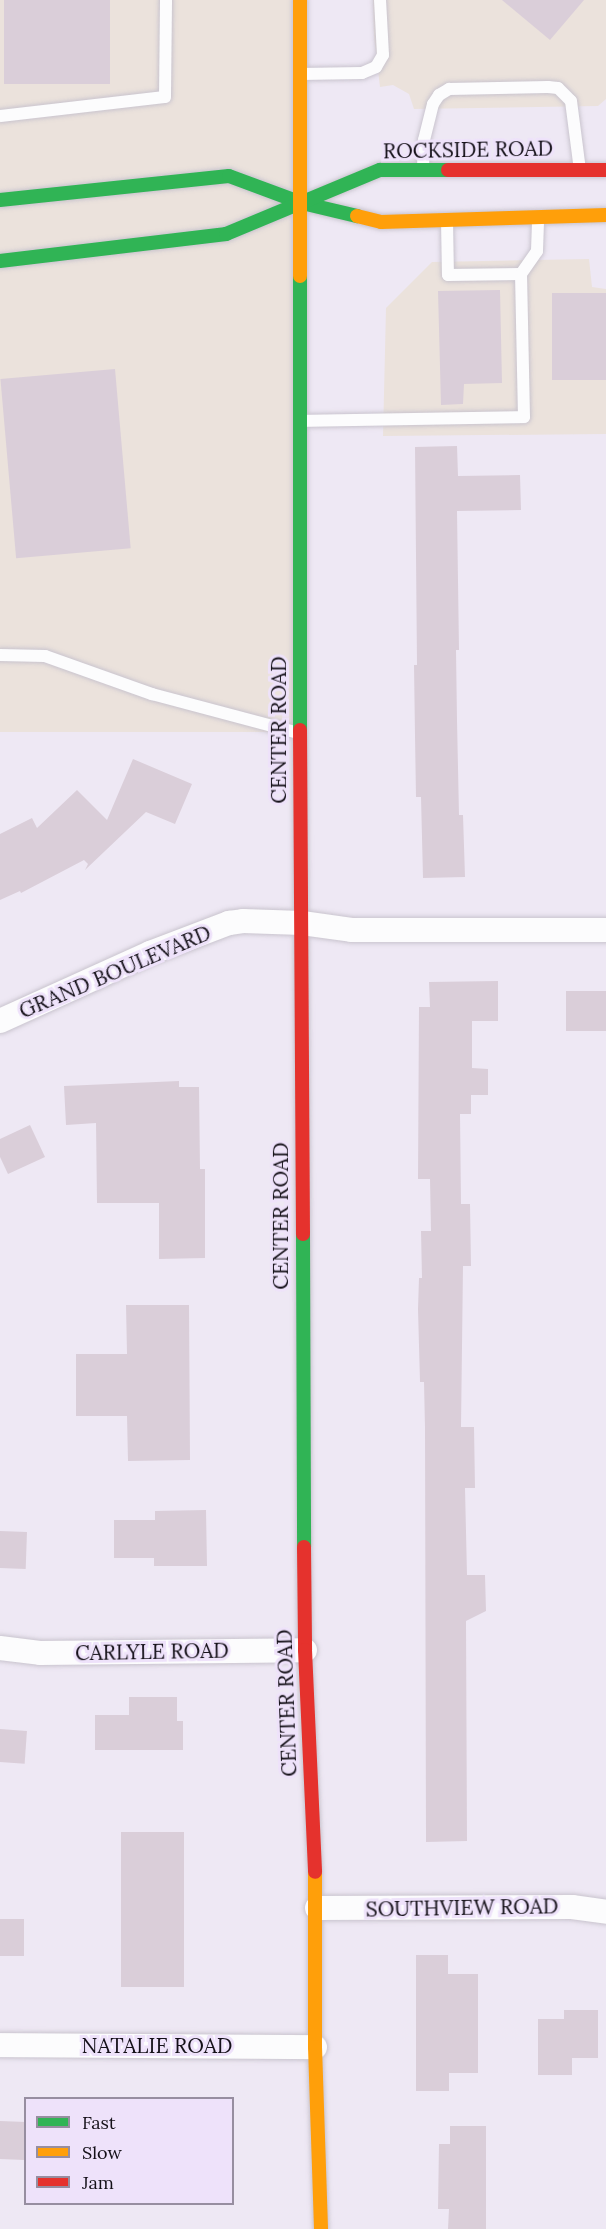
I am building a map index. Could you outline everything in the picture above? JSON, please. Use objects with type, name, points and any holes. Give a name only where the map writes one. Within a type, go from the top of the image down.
[{"type":"main road","name":"CENTER ROAD","points":[[300,0],[304,1650],[317,1908],[315,2047],[321,2229]]},
{"type":"main road","name":"ROCKSIDE ROAD","points":[[0,261],[226,234],[380,170],[606,170]]},
{"type":"main road","points":[[0,200],[46,193],[229,176],[302,202],[381,222],[606,215]]},
{"type":"street","name":"GRAND BOULEVARD","points":[[0,1021],[150,953],[229,923],[243,921],[302,923],[352,930],[606,930]]},
{"type":"street","name":"CARLYLE ROAD","points":[[0,1648],[40,1653],[304,1650]]},
{"type":"street","name":"SOUTHVIEW ROAD","points":[[317,1908],[572,1907],[606,1912]]},
{"type":"street","name":"NATALIE ROAD","points":[[0,2045],[315,2047]]},
{"type":"lane","points":[[0,116],[165,97],[166,0]]},
{"type":"lane","points":[[301,74],[368,73],[376,67],[383,55],[380,0]]},
{"type":"lane","points":[[423,170],[424,140],[433,104],[444,92],[463,87],[558,88],[571,101],[580,170]]},
{"type":"lane","points":[[301,421],[524,417],[521,274],[537,251],[538,216]]},
{"type":"lane","points":[[447,219],[448,275],[521,274]]},
{"type":"lane","points":[[0,656],[45,656],[152,694],[300,733]]},
{"type":"shaded area","points":[[0,0],[300,0],[300,732],[0,732]]},
{"type":"shaded area","points":[[373,0],[606,0],[606,99],[598,106],[414,109],[409,94],[393,85],[380,87],[374,37]]},
{"type":"shaded area","points":[[589,259],[592,287],[606,289],[606,434],[383,436],[386,308],[432,262]]},
{"type":"building","points":[[4,0],[110,0],[110,84],[4,84]]},
{"type":"building","points":[[502,0],[584,0],[550,40]]},
{"type":"building","points":[[500,290],[502,383],[464,384],[463,404],[441,405],[438,291]]},
{"type":"building","points":[[552,293],[606,293],[606,380],[552,380]]},
{"type":"building","points":[[115,369],[131,548],[16,558],[0,379]]},
{"type":"building","points":[[457,446],[458,476],[520,475],[521,510],[457,511],[459,650],[456,650],[459,815],[463,815],[465,877],[423,878],[421,797],[416,797],[415,447]]},
{"type":"building","points":[[133,759],[192,784],[175,824],[146,812],[85,870],[88,864],[84,860],[21,893],[20,891],[0,900],[0,834],[32,818],[37,828],[77,790],[107,820]]},
{"type":"building","points":[[498,981],[498,1021],[472,1021],[472,1068],[488,1069],[488,1095],[471,1095],[471,1114],[460,1114],[461,1204],[470,1204],[471,1266],[463,1266],[461,1427],[474,1427],[475,1488],[465,1488],[467,1575],[485,1575],[486,1611],[466,1621],[467,1841],[426,1842],[425,1428],[424,1382],[420,1382],[418,1309],[419,1278],[422,1278],[421,1231],[431,1231],[430,1179],[418,1179],[419,1007],[430,1007],[429,982]]},
{"type":"building","points":[[566,991],[606,991],[606,1031],[566,1031]]},
{"type":"building","points":[[179,1081],[179,1087],[199,1087],[200,1169],[205,1169],[205,1258],[159,1259],[159,1203],[97,1203],[96,1123],[66,1125],[64,1086]]},
{"type":"building","points":[[30,1125],[45,1157],[8,1174],[0,1157],[0,1139]]},
{"type":"building","points":[[126,1305],[189,1305],[190,1460],[128,1461],[127,1416],[76,1416],[76,1354],[127,1354]]},
{"type":"building","points":[[206,1510],[207,1566],[154,1566],[154,1558],[114,1558],[114,1520],[155,1520],[155,1511]]},
{"type":"building","points":[[0,1531],[27,1532],[26,1569],[0,1568]]},
{"type":"building","points":[[129,1697],[177,1697],[177,1721],[183,1721],[183,1750],[95,1750],[95,1715],[129,1715]]},
{"type":"building","points":[[0,1729],[27,1731],[25,1764],[0,1762]]},
{"type":"building","points":[[121,1832],[184,1832],[184,1987],[121,1987]]},
{"type":"building","points":[[0,1919],[24,1919],[24,1956],[0,1956]]},
{"type":"building","points":[[416,1955],[448,1955],[448,1974],[478,1974],[478,2073],[449,2073],[449,2091],[416,2091]]},
{"type":"building","points":[[564,2010],[598,2010],[598,2058],[572,2058],[572,2075],[538,2075],[538,2019],[564,2019]]},
{"type":"building","points":[[0,2121],[24,2122],[24,2160],[0,2159]]},
{"type":"building","points":[[450,2126],[486,2126],[486,2229],[448,2229],[449,2209],[438,2209],[439,2144],[450,2144]]},
{"type":"traffic: fast","points":[[0,261],[226,234],[380,170],[448,170]]},
{"type":"traffic: fast","points":[[0,200],[229,176],[302,203],[357,216]]},
{"type":"traffic: fast","points":[[300,276],[300,730]]},
{"type":"traffic: fast","points":[[303,1234],[304,1547]]},
{"type":"traffic: slow","points":[[300,0],[300,276]]},
{"type":"traffic: slow","points":[[357,216],[381,222],[606,215]]},
{"type":"traffic: slow","points":[[315,1872],[315,2047],[321,2229]]},
{"type":"traffic: jam","points":[[448,170],[606,170]]},
{"type":"traffic: jam","points":[[300,730],[303,1234]]},
{"type":"traffic: jam","points":[[304,1547],[305,1650],[315,1872]]}]
